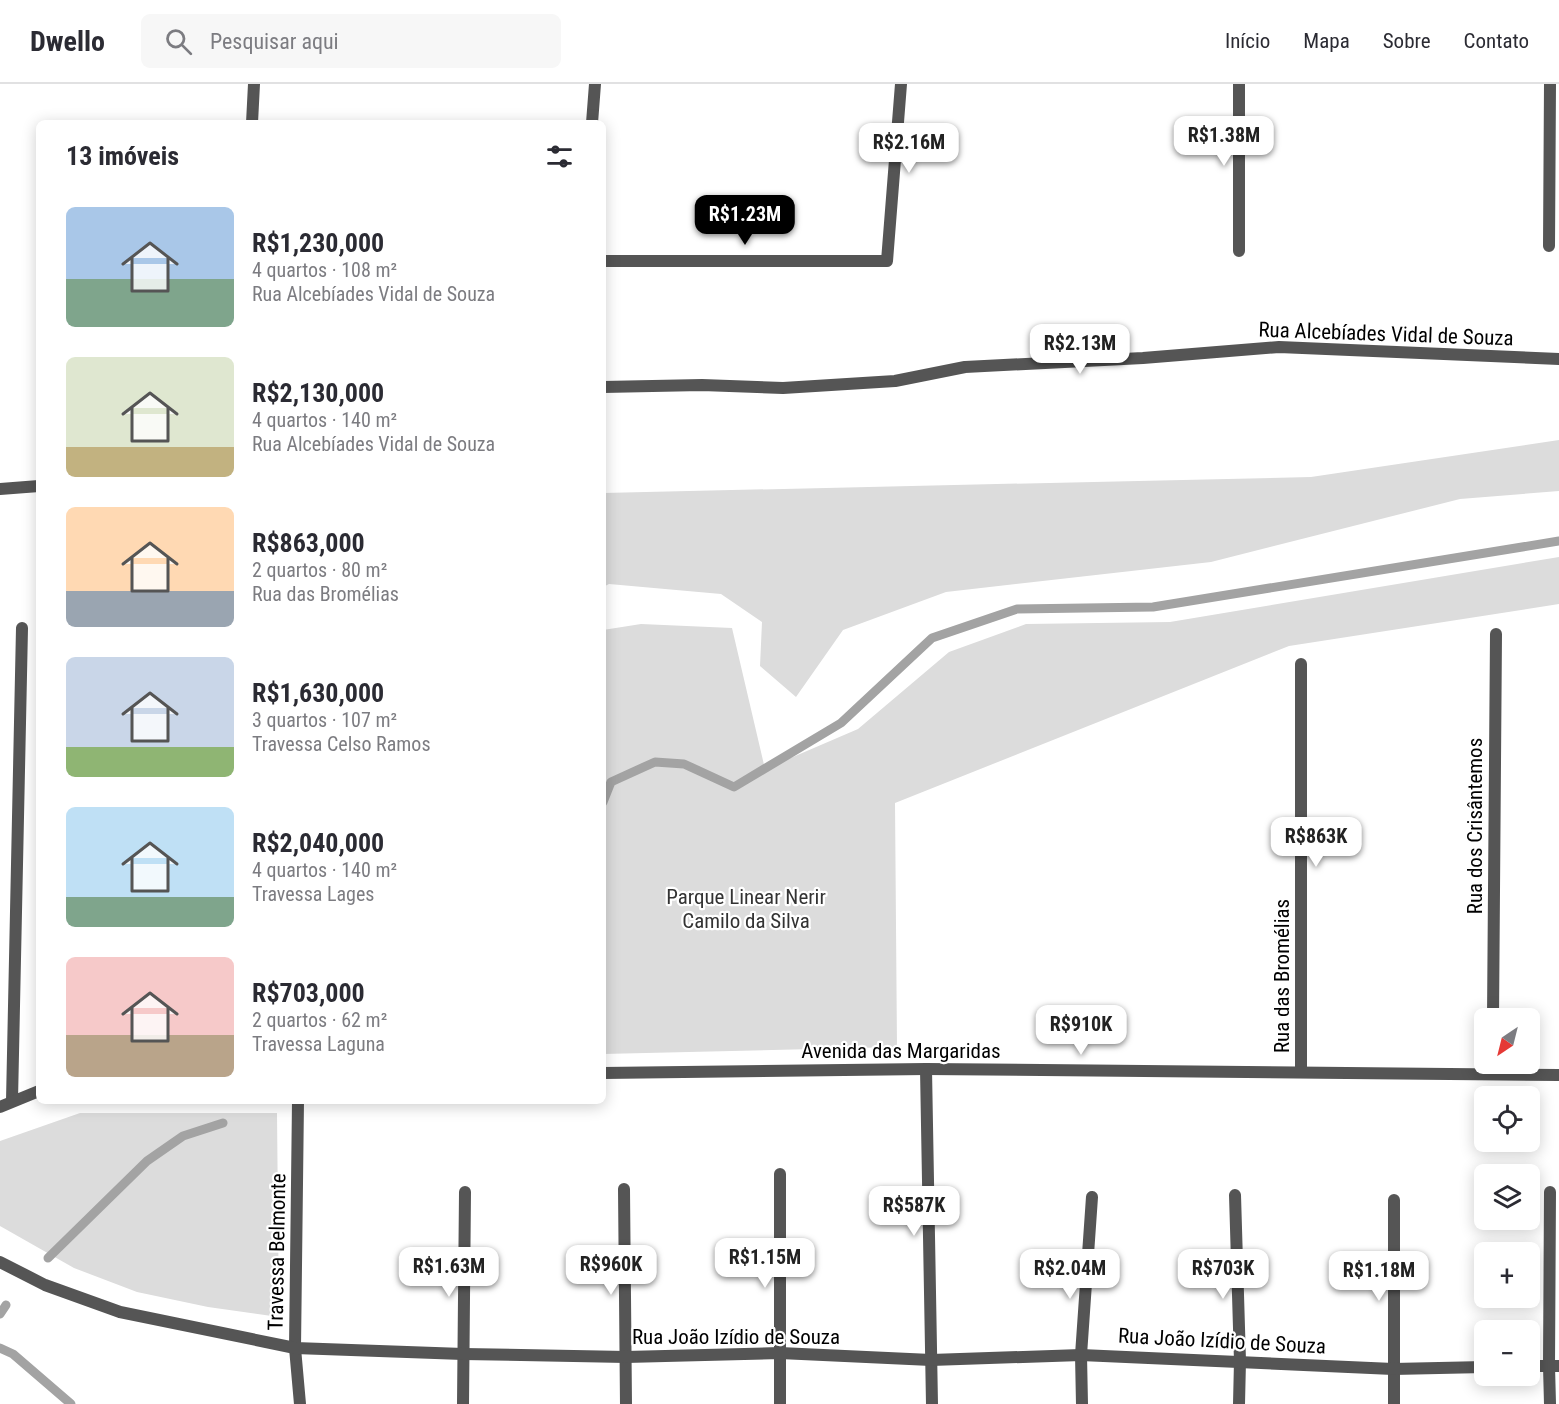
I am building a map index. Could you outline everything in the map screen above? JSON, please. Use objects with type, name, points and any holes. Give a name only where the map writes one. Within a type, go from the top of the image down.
[{"type":"street","points":[[252,120],[254,84]]},
{"type":"street","points":[[592,120],[595,84]]},
{"type":"street","points":[[606,261],[887,261],[901,84]]},
{"type":"street","points":[[1239,84],[1239,251]]},
{"type":"street","points":[[1549,246],[1550,84]]},
{"type":"street","name":"Rua Alcebíades Vidal de Souza","points":[[606,387],[702,385],[783,388],[895,381],[965,367],[1143,358],[1279,347],[1559,359]]},
{"type":"street","points":[[0,489],[36,486]]},
{"type":"street","points":[[12,1101],[22,628]]},
{"type":"street","name":"Rua dos Crisântemos","points":[[1493,1008],[1496,634]]},
{"type":"street","name":"Rua das Bromélias","points":[[1301,664],[1301,1072]]},
{"type":"street","points":[[927,1069],[932,1404]]},
{"type":"street","name":"Avenida das Margaridas","points":[[606,1073],[927,1069],[1301,1072],[1474,1069]]},
{"type":"street","name":"Avenida das Margaridas","points":[[1540,1073],[1559,1075]]},
{"type":"street","points":[[0,1107],[36,1092]]},
{"type":"street","name":"Travessa Belmonte","points":[[298,1104],[295,1348],[300,1404]]},
{"type":"street","points":[[780,1174],[780,1404]]},
{"type":"street","points":[[624,1188],[626,1404]]},
{"type":"street","points":[[463,1404],[465,1192]]},
{"type":"street","points":[[1550,1192],[1554,1366],[1550,1404]]},
{"type":"street","points":[[1235,1195],[1240,1361],[1239,1404]]},
{"type":"street","points":[[1082,1404],[1081,1355],[1092,1197]]},
{"type":"street","points":[[1394,1200],[1394,1404]]},
{"type":"street","name":"Rua João Izídio de Souza","points":[[0,1262],[45,1285],[120,1312],[295,1348],[626,1358],[780,1353],[931,1360],[1081,1355],[1394,1369],[1474,1367]]},
{"type":"green space","points":[[1559,440],[1559,491],[1460,499],[1211,562],[946,592],[843,630],[796,697],[760,666],[762,622],[721,594],[606,586],[606,493],[1311,477]]},
{"type":"green space","name":"Parque Linear Nerir Camilo da Silva","points":[[1559,557],[1559,604],[1289,646],[895,803],[897,1047],[606,1054],[606,630],[641,624],[732,628],[765,769],[858,729],[949,652],[1026,624],[1170,622]]},
{"type":"green space","points":[[80,1113],[277,1113],[279,1317],[208,1307],[137,1292],[74,1268],[0,1226],[0,1141]]},
{"type":"waterway","points":[[606,794],[611,782],[655,762],[684,764],[734,787],[841,723],[932,638],[1017,609],[1153,607],[1559,541]]},
{"type":"waterway","points":[[48,1258],[147,1161],[183,1136],[223,1123]]},
{"type":"waterway","points":[[0,1314],[6,1305]]},
{"type":"waterway","points":[[0,1348],[13,1354],[71,1404]]}]
